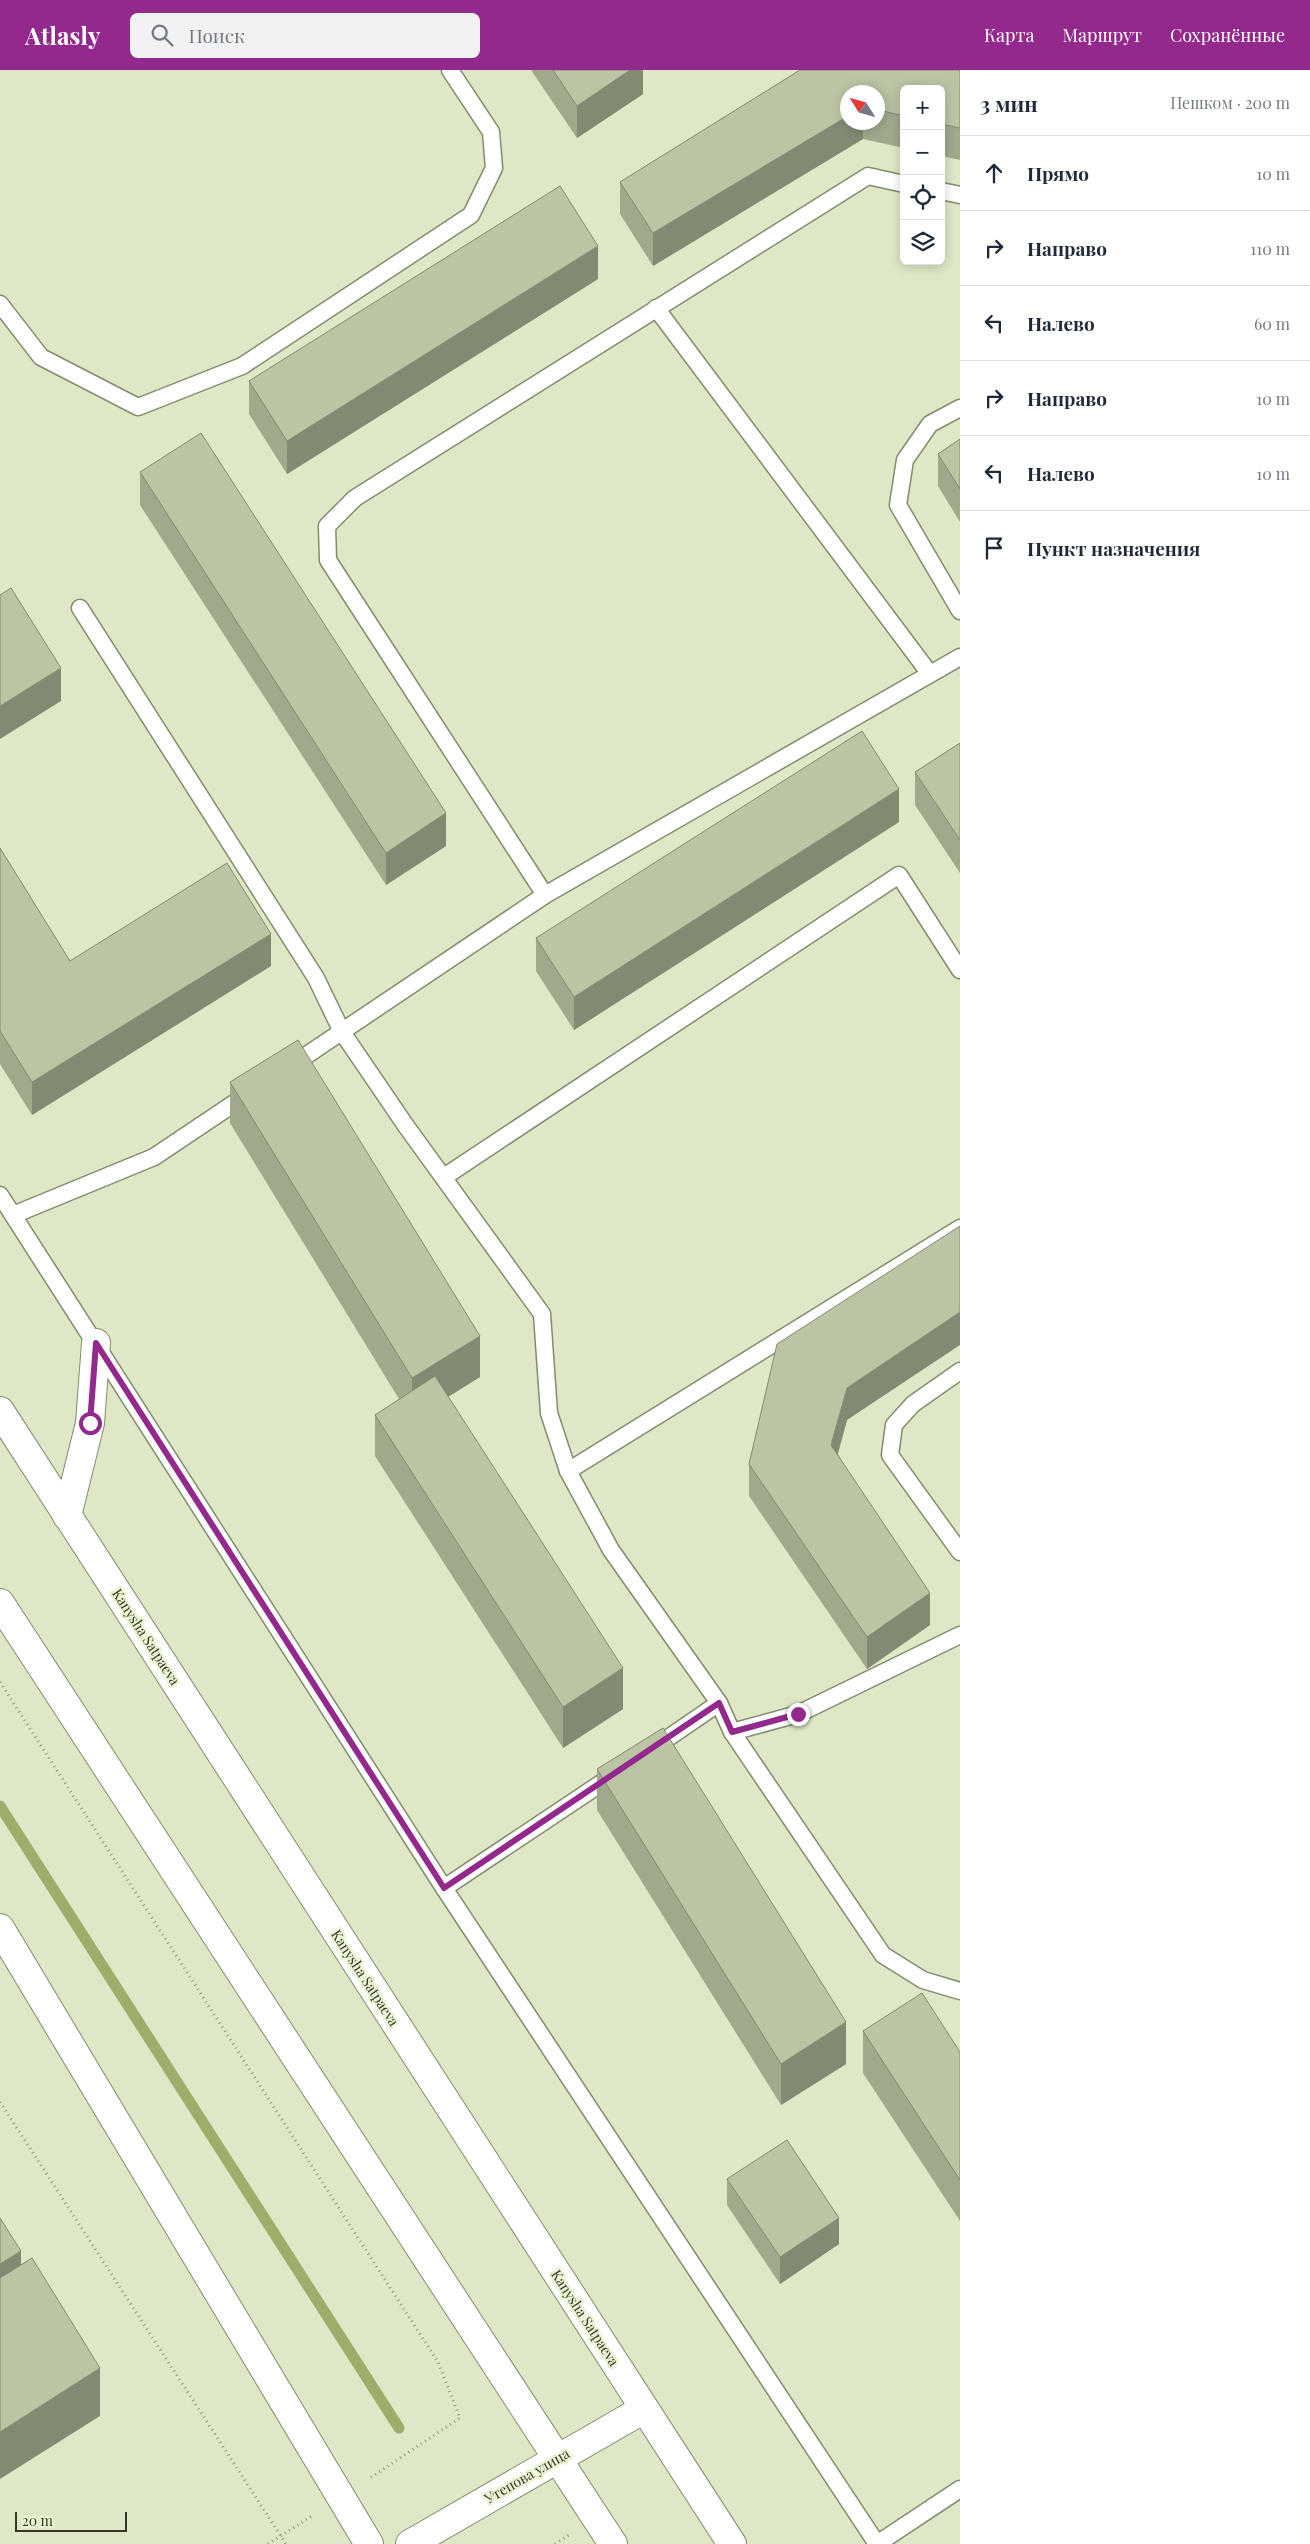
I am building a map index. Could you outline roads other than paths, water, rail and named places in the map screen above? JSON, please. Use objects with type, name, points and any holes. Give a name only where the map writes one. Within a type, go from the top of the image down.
[{"type":"main road","points":[[67,1516],[90,1423],[96,1343]]},
{"type":"main road","name":"Kanysha Satpaeva","points":[[0,1411],[732,2544]]},
{"type":"main road","points":[[0,1602],[612,2544]]},
{"type":"main road","points":[[0,1928],[369,2544]]},
{"type":"main road","name":"Утепова улица","points":[[410,2544],[555,2458],[644,2409]]},
{"type":"lane","points":[[0,304],[41,358],[138,407],[242,366],[471,215],[494,168],[491,132],[450,70]]},
{"type":"lane","points":[[545,895],[328,560],[327,526],[354,498],[868,176],[900,183]]},
{"type":"lane","points":[[945,192],[960,195]]},
{"type":"lane","points":[[656,308],[930,674]]},
{"type":"lane","points":[[960,408],[930,424],[905,460],[898,505],[960,611]]},
{"type":"lane","points":[[80,608],[316,978],[342,1032],[406,1126],[542,1314],[549,1413],[568,1470],[610,1550],[719,1703],[732,1732],[884,1955],[923,1980],[960,1991]]},
{"type":"lane","points":[[277,1075],[545,895],[960,657]]},
{"type":"lane","points":[[444,1177],[899,875],[960,970]]},
{"type":"lane","points":[[14,1215],[154,1157],[260,1086]]},
{"type":"lane","points":[[0,1195],[444,1888],[877,2544],[960,2489]]},
{"type":"lane","points":[[568,1470],[960,1228]]},
{"type":"lane","points":[[960,1371],[913,1404],[894,1424],[890,1455],[960,1552]]},
{"type":"lane","points":[[732,1732],[798,1714],[960,1635]]},
{"type":"lane","points":[[444,1888],[719,1703]]},
{"type":"waterway","points":[[0,1806],[399,2428]]}]
